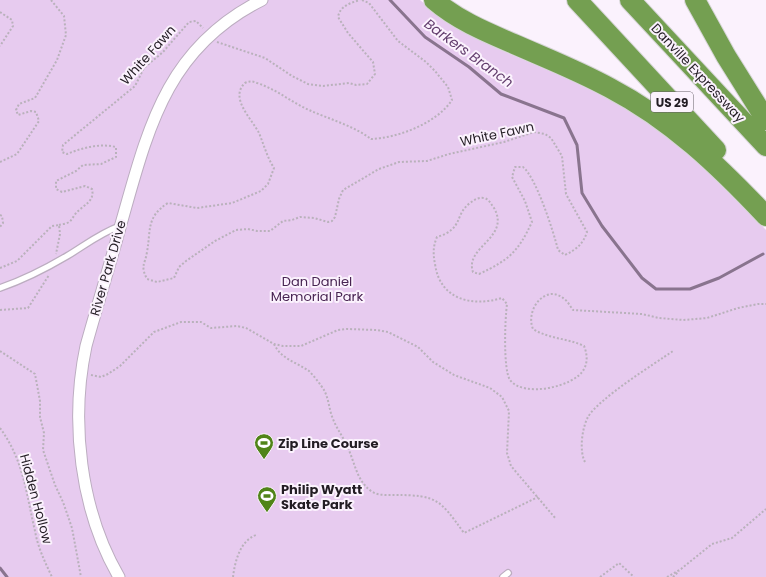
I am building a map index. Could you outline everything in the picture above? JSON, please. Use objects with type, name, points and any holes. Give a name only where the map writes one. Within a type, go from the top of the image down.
[{"type":"highway","points":[[434,0],[457,17],[478,28],[555,62],[638,103],[696,146],[723,170],[766,216]]},
{"type":"highway","name":"US 29","points":[[578,0],[766,204]]},
{"type":"highway","name":"Danville Expressway","points":[[630,0],[766,146]]},
{"type":"highway","points":[[695,0],[726,56],[766,120]]},
{"type":"street","name":"River Park Drive","points":[[119,577],[99,532],[85,479],[79,441],[78,411],[80,374],[87,340],[142,151],[164,97],[186,60],[210,35],[230,18],[262,0]]},
{"type":"lane","points":[[0,288],[22,281],[66,257],[106,231],[121,226]]},
{"type":"lane","points":[[503,577],[508,573]]},
{"type":"path","points":[[0,162],[17,154],[39,121],[36,112],[31,111],[24,115],[18,115],[16,110],[19,104],[35,98],[57,60],[66,35],[64,16],[51,0]]},
{"type":"path","name":"White Fawn","points":[[59,225],[69,222],[78,211],[85,207],[92,197],[93,192],[92,189],[85,186],[62,192],[56,189],[56,181],[76,171],[83,165],[101,164],[109,161],[116,157],[117,152],[116,147],[108,145],[82,148],[67,154],[62,152],[63,145],[135,86],[144,68],[163,52],[189,22],[196,21],[215,41],[222,45],[245,50],[265,58],[292,76],[308,84],[322,86],[349,83],[356,85],[367,84],[375,74],[373,62],[348,33],[338,17],[339,11],[343,8],[361,0],[369,3],[398,42],[426,62],[448,86],[452,100],[448,106],[441,114],[418,127],[384,138],[371,139],[361,132],[310,111],[294,103],[282,94],[261,84],[255,82],[245,83],[239,91],[241,102],[259,133],[263,147],[274,168],[271,177],[261,191],[232,203],[197,208],[168,203],[157,209],[149,227],[147,254],[143,262],[144,272],[147,279],[157,282],[174,278],[179,267],[186,261],[214,241],[236,230],[248,228],[265,232],[270,231],[283,221],[300,217],[314,218],[328,222],[332,221],[335,217],[339,198],[343,190],[379,168],[399,162],[427,161],[449,154],[504,142],[534,132],[545,134],[551,138],[562,156],[566,194],[587,232],[583,242],[574,250],[565,255],[558,250],[555,236],[541,198],[527,170],[523,167],[515,167],[512,177],[525,201],[532,222],[519,246],[504,262],[479,274],[473,272],[471,266],[472,259],[494,233],[499,223],[498,216],[489,200],[482,198],[477,198],[466,205],[452,231],[437,237],[434,244],[435,266],[439,279],[446,291],[463,299],[478,303],[502,298],[507,304],[506,367],[510,380],[518,386],[544,389],[559,386],[580,374],[587,363],[584,346],[573,341],[553,338],[533,329],[530,318],[533,307],[543,297],[551,294],[564,298],[573,310],[642,314],[659,318],[683,320],[707,318],[738,308],[766,304]]},
{"type":"path","points":[[0,12],[12,20],[13,26],[0,46]]},
{"type":"path","points":[[0,215],[2,216],[3,223],[0,227]]},
{"type":"path","points":[[80,374],[101,377],[108,374],[120,366],[154,332],[181,322],[201,322],[211,328],[237,326],[246,328],[274,344],[301,346],[338,330],[377,330],[399,337],[418,347],[433,362],[454,375],[490,388],[502,397],[509,411],[507,453],[511,466],[556,519]]},
{"type":"path","points":[[274,344],[276,349],[287,359],[309,372],[325,391],[333,420],[348,448],[355,470],[364,484],[372,492],[383,495],[429,498],[437,501],[445,507],[464,533],[538,497]]},
{"type":"path","name":"Hidden Hollow","points":[[0,351],[35,374],[40,401],[40,417],[44,433],[43,450],[72,528],[81,577]]},
{"type":"path","points":[[585,462],[583,452],[583,431],[588,417],[600,404],[673,351]]},
{"type":"path","name":"Hidden Hollow","points":[[0,428],[12,444],[20,465],[42,557],[52,577]]},
{"type":"path","points":[[674,577],[681,569],[712,544],[732,538],[766,509]]},
{"type":"path","points":[[233,577],[241,550],[251,537],[256,535]]},
{"type":"path","points":[[600,577],[619,563],[634,577]]},
{"type":"path","points":[[666,577],[681,569]]},
{"type":"green space","name":"Dan Daniel Memorial Park","points":[[0,0],[420,0],[446,22],[496,48],[588,87],[647,120],[714,174],[766,230],[766,577],[0,577]]},
{"type":"waterway","name":"Barkers Branch","points":[[390,0],[425,37],[469,67],[501,94],[564,118],[577,145],[582,193],[602,226],[642,278],[656,289],[690,289],[719,278],[763,254]]},
{"type":"waterway","points":[[0,568],[7,577]]},
{"type":"place","name":"Zip Line Course","points":[[264,460]]},
{"type":"place","name":"Philip Wyatt Skate Park","points":[[267,513]]}]
